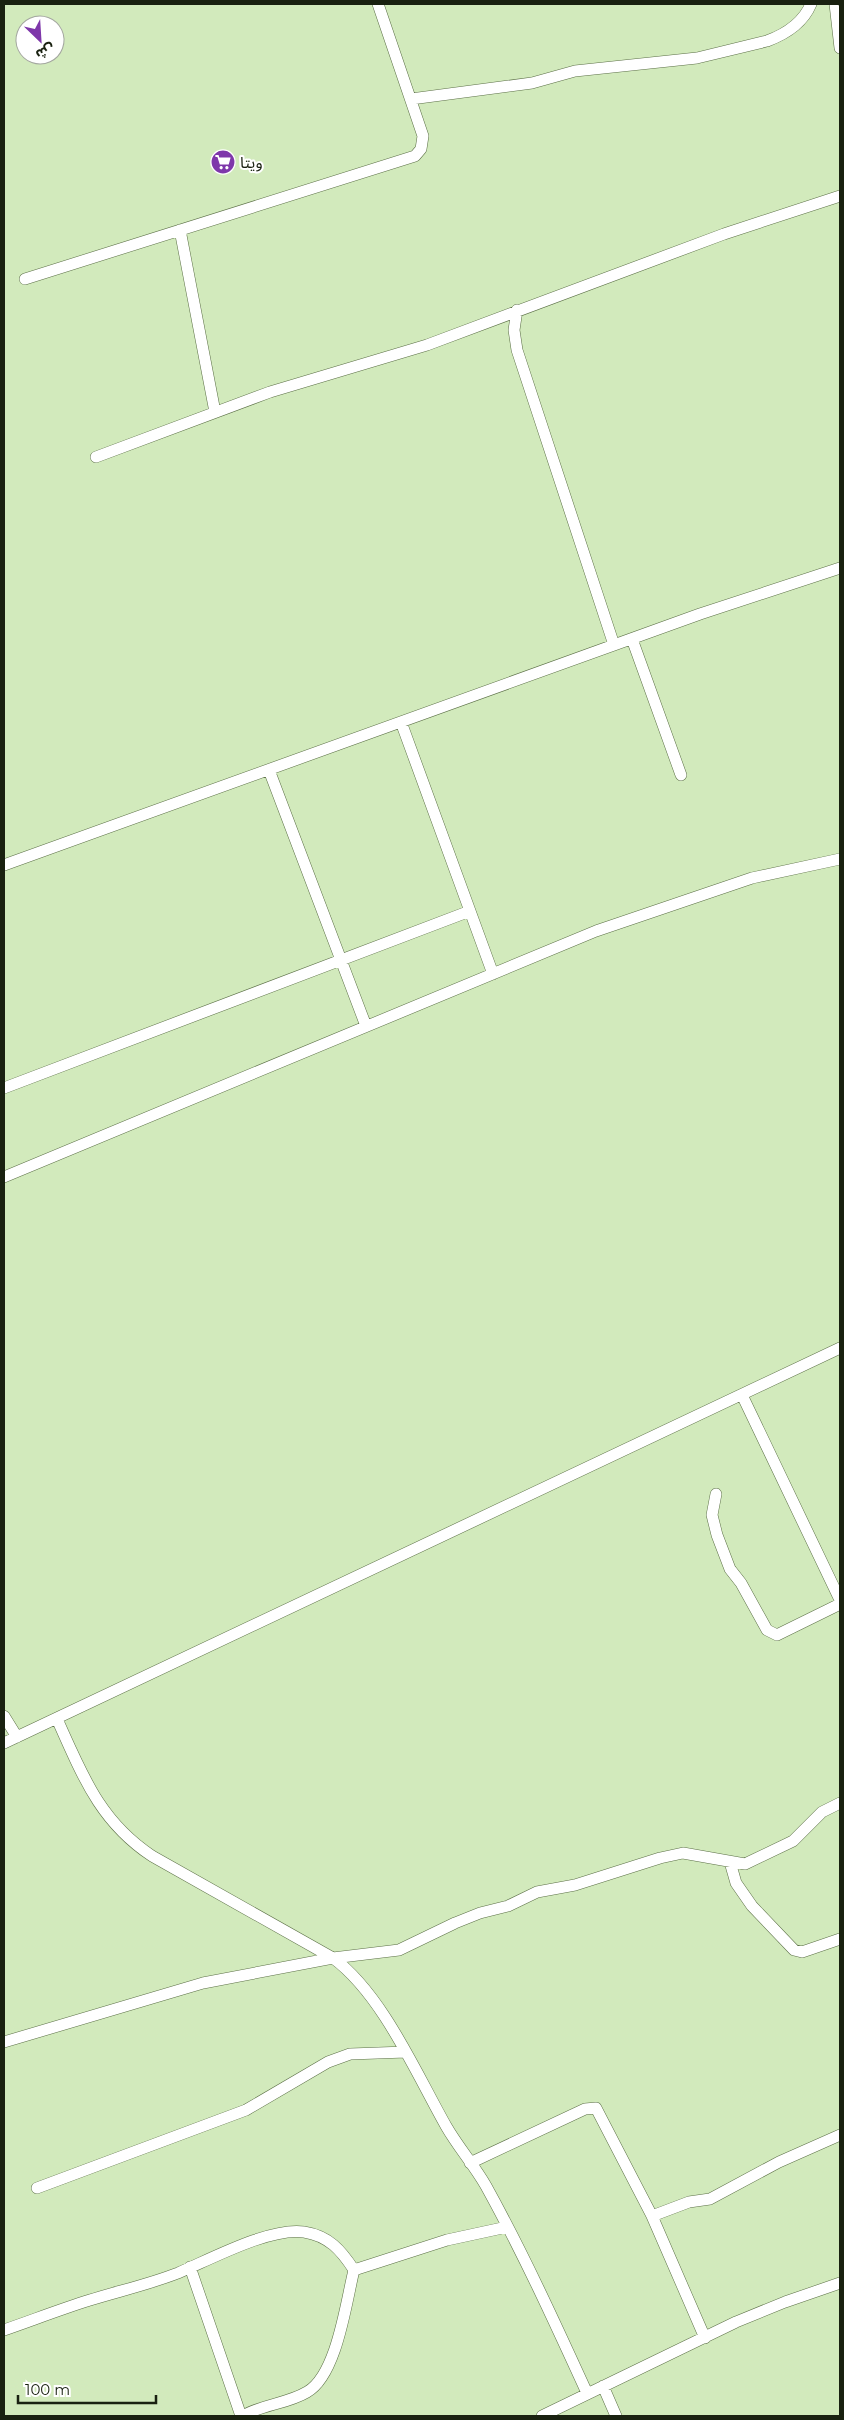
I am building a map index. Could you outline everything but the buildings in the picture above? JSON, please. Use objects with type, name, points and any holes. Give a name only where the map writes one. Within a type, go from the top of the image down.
[{"type":"street","points":[[26,279],[415,156],[421,149],[423,140],[378,4]]},
{"type":"street","points":[[411,99],[532,82],[564,73],[697,58],[767,42],[797,24],[811,4]]},
{"type":"street","points":[[835,4],[840,48]]},
{"type":"street","points":[[96,457],[270,392],[427,345],[724,234],[840,196]]},
{"type":"street","points":[[180,230],[215,412]]},
{"type":"street","points":[[517,310],[514,330],[517,350],[614,645]]},
{"type":"street","points":[[4,865],[614,645],[840,568]]},
{"type":"street","points":[[632,639],[681,775]]},
{"type":"street","points":[[401,722],[493,974]]},
{"type":"street","points":[[269,770],[366,1026]]},
{"type":"street","points":[[4,1177],[596,931],[752,878],[840,859]]},
{"type":"street","points":[[4,1088],[470,911]]},
{"type":"street","points":[[4,1744],[840,1348]]},
{"type":"street","points":[[742,1395],[840,1600]]},
{"type":"street","points":[[716,1494],[712,1515],[717,1535],[730,1569],[741,1583],[767,1630],[777,1635],[840,1604]]},
{"type":"street","points":[[4,1716],[17,1737]]},
{"type":"street","points":[[57,1719],[97,1803],[112,1823],[131,1841],[152,1856],[333,1958],[349,1969],[363,1986],[406,2052],[459,2150],[484,2183],[548,2306],[587,2393]]},
{"type":"street","points":[[4,2042],[203,1984],[333,1958],[399,1950],[455,1923],[480,1913],[508,1906],[537,1892],[575,1885],[660,1858],[683,1853],[745,1864],[793,1841],[822,1812],[840,1803]]},
{"type":"street","points":[[730,1862],[736,1883],[752,1906],[794,1950],[802,1952],[840,1938]]},
{"type":"street","points":[[37,2188],[246,2110],[328,2062],[350,2054],[406,2052]]},
{"type":"street","points":[[470,2163],[584,2109],[596,2108],[652,2216],[705,2338]]},
{"type":"street","points":[[652,2216],[689,2202],[710,2199],[779,2162],[840,2135]]},
{"type":"street","points":[[354,2270],[447,2240],[507,2227]]},
{"type":"street","points":[[4,2330],[68,2307],[167,2277],[190,2267],[264,2237],[304,2232],[321,2237],[339,2248],[354,2270],[333,2355],[322,2378],[306,2393],[254,2409],[242,2416],[190,2267]]},
{"type":"street","points":[[542,2416],[587,2393],[785,2302],[840,2283]]},
{"type":"street","points":[[603,2386],[616,2416]]},
{"type":"place","name":"ويتا","points":[[223,162]]}]
